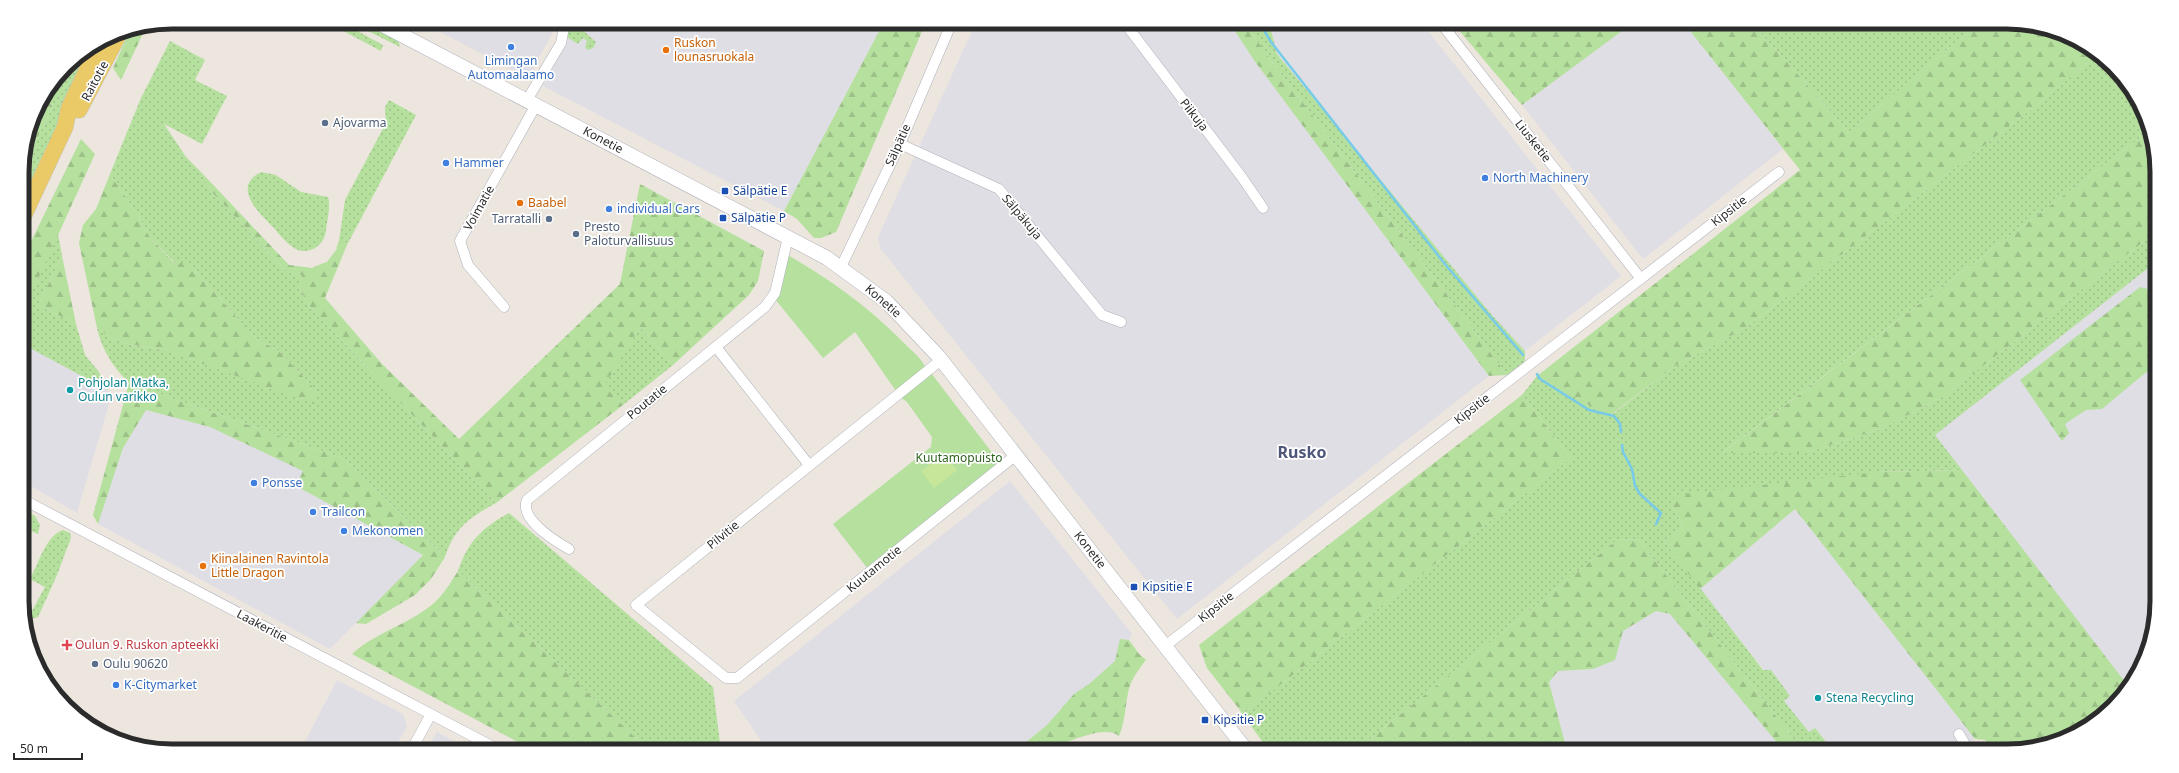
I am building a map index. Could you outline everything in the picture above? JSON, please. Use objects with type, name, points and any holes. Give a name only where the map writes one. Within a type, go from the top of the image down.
[{"type":"main road","name":"Raitotie","points":[[65,127],[77,114],[115,41]]},
{"type":"main road","name":"Raitotie","points":[[29,204],[65,127],[69,108],[96,51]]},
{"type":"street","name":"Konetie","points":[[390,29],[788,237],[841,267],[887,302],[922,337],[941,360],[1242,744]]},
{"type":"street","name":"Voimatie","points":[[504,307],[468,265],[460,241],[561,43],[564,29]]},
{"type":"street","name":"Sälpätie","points":[[841,267],[900,144],[949,29]]},
{"type":"street","name":"Piikuja","points":[[1129,29],[1241,176],[1263,208]]},
{"type":"street","name":"Liusketie","points":[[1445,29],[1641,279]]},
{"type":"street","name":"Sälpäkuja","points":[[900,144],[999,189],[1102,316],[1121,322]]},
{"type":"street","name":"Kipsitie","points":[[1165,646],[1779,172]]},
{"type":"street","name":"Poutatie","points":[[569,549],[530,520],[525,511],[527,500],[765,307],[773,297],[788,237]]},
{"type":"street","points":[[716,347],[809,465]]},
{"type":"street","name":"Pilvitie","points":[[636,605],[941,360]]},
{"type":"street","name":"Kuutamotie","points":[[636,605],[729,679],[742,676],[1016,455]]},
{"type":"street","name":"Laakeritie","points":[[29,503],[488,744]]},
{"type":"street","points":[[415,744],[431,714]]},
{"type":"street","points":[[1959,734],[1964,744]]},
{"type":"shaded area","points":[[434,29],[880,29],[784,211],[543,86],[568,38],[554,30],[528,78]]},
{"type":"shaded area","points":[[973,29],[1234,29],[1256,63],[1489,376],[1177,619],[880,248],[878,237]]},
{"type":"shaded area","points":[[1271,29],[1427,29],[1621,276],[1525,351],[1492,315],[1277,54]]},
{"type":"shaded area","points":[[1620,29],[1689,29],[1783,149],[1643,259],[1522,105],[1621,31]]},
{"type":"shaded area","points":[[2150,267],[2150,610],[2145,638],[2139,656],[2125,682],[1934,435]]},
{"type":"shaded area","points":[[29,348],[108,390],[111,397],[77,513],[29,485]]},
{"type":"shaded area","points":[[145,410],[210,427],[304,471],[296,486],[423,555],[330,649],[98,524],[123,448]]},
{"type":"shaded area","points":[[1010,481],[1132,634],[1129,640],[1120,639],[1116,661],[1089,684],[1074,694],[1047,725],[1024,744],[763,744],[734,701]]},
{"type":"shaded area","points":[[1795,509],[1975,739],[1967,744],[1828,744],[1815,728],[1809,733],[1784,701],[1790,696],[1771,670],[1764,670],[1700,589]]},
{"type":"shaded area","points":[[1656,611],[1670,614],[1778,744],[1565,744],[1549,682],[1558,671],[1593,669],[1623,631]]},
{"type":"shaded area","points":[[337,680],[403,714],[407,726],[397,744],[304,744]]},
{"type":"shaded area","points":[[437,732],[460,744],[430,744]]},
{"type":"green space","points":[[340,29],[354,29],[383,45],[381,51]]},
{"type":"green space","points":[[364,29],[380,29],[398,39],[400,47]]},
{"type":"green space","points":[[568,29],[581,29],[596,42],[594,47],[589,50],[585,48],[587,41],[583,38],[578,44],[565,36]]},
{"type":"green space","points":[[880,29],[923,29],[836,232],[821,238],[814,238],[797,219],[784,211]]},
{"type":"green space","points":[[1234,29],[1249,29],[1507,375],[1489,376],[1256,63]]},
{"type":"green space","points":[[1249,29],[1271,29],[1277,54],[1492,315],[1525,351],[1525,361],[1507,375]]},
{"type":"green space","points":[[1458,29],[1620,29],[1622,31],[1522,105]]},
{"type":"green space","points":[[1689,29],[1757,29],[1849,132],[1972,29],[2016,29],[2044,34],[2062,40],[2078,48],[2093,58],[2033,108],[1747,327],[1675,366],[1609,416],[1537,376],[1800,170]]},
{"type":"green space","points":[[1757,29],[1972,29],[1849,132]]},
{"type":"green space","points":[[144,32],[121,80],[113,68],[127,37]]},
{"type":"green space","points":[[170,41],[205,60],[195,80],[227,96],[202,144],[164,124],[186,157],[201,172],[210,190],[281,266],[290,273],[302,275],[299,286],[308,305],[496,503],[464,524],[453,538],[445,557],[345,459],[129,383],[118,371],[105,351],[97,328],[110,337],[127,344],[162,349],[316,404],[315,389],[279,351],[255,338],[188,263],[175,263],[149,236],[139,217],[110,174],[141,98]]},
{"type":"green space","points":[[89,56],[29,186],[30,154],[53,106],[48,101],[53,93],[64,78],[78,64]]},
{"type":"green space","points":[[2093,58],[2115,78],[2126,93],[2139,117],[2145,134],[1723,452],[1805,453],[1881,429],[1944,396],[2150,237],[2150,267],[1935,435],[1962,470],[1876,472],[1673,508],[1683,526],[1664,541],[1763,670],[1771,670],[1790,696],[1784,701],[1809,732],[1815,728],[1828,744],[1798,744],[1638,539],[1617,540],[1364,744],[1264,744],[1239,709],[1248,710],[1571,458],[1522,395],[1537,376],[1610,416],[1675,366],[1747,327],[2033,108]]},
{"type":"green space","points":[[389,100],[416,115],[347,245],[346,242],[336,249],[339,241],[345,200],[386,123],[385,107]]},
{"type":"green space","points":[[48,101],[53,106],[30,154],[40,117]]},
{"type":"green space","points":[[2145,134],[2150,163],[2150,237],[1944,396],[1881,429],[1805,453],[1722,453]]},
{"type":"green space","points":[[81,139],[95,154],[29,298],[29,246]]},
{"type":"green space","points":[[201,172],[289,265],[312,268],[327,262],[342,242],[346,242],[347,245],[325,298],[382,364],[459,439],[620,284],[640,184],[764,251],[758,281],[749,295],[673,365],[640,327],[604,386],[623,405],[496,503],[308,305],[299,286],[302,275],[290,273],[281,266],[210,190]]},
{"type":"green space","points":[[261,172],[276,175],[301,192],[328,197],[329,209],[325,235],[317,247],[308,251],[294,248],[284,240],[255,207],[250,200],[248,185],[252,178]]},
{"type":"green space","points":[[110,174],[139,217],[149,236],[174,263],[188,263],[255,338],[279,351],[315,389],[317,405],[162,349],[127,344],[110,337],[97,328],[79,243],[83,225],[96,209]]},
{"type":"green space","points":[[58,234],[62,256],[38,305],[76,324],[85,355],[99,372],[108,390],[29,348],[29,297]]},
{"type":"green space","points":[[786,254],[820,274],[880,320],[915,354],[925,367],[896,391],[855,332],[823,358],[775,299]]},
{"type":"green space","points":[[62,256],[76,324],[38,305]]},
{"type":"green space","points":[[2140,287],[2150,290],[2150,369],[2102,409],[2086,410],[2065,424],[2069,433],[2062,441],[2020,380]]},
{"type":"green space","points":[[640,327],[673,365],[623,405],[603,386]]},
{"type":"green space","name":"Kuutamopuisto","points":[[931,373],[1000,463],[868,569],[833,524],[931,447],[932,437],[907,402],[900,397]]},
{"type":"green space","points":[[129,383],[345,459],[445,557],[431,579],[415,595],[366,624],[356,623],[423,555],[296,486],[303,471],[210,427],[146,410],[123,448],[98,524],[93,515]]},
{"type":"green space","points":[[1522,395],[1571,458],[1248,710],[1239,709],[1207,668],[1199,645]]},
{"type":"green space","points":[[944,454],[957,470],[934,488],[921,471]]},
{"type":"green space","points":[[1962,470],[2125,682],[2115,695],[2101,709],[2086,720],[2062,733],[2026,743],[1989,744],[1985,740],[1975,739],[1795,509],[1700,589],[1664,541],[1683,526],[1673,508],[1674,495],[1876,472]]},
{"type":"green space","points":[[29,513],[35,516],[40,525],[38,534],[29,530]]},
{"type":"green space","points":[[509,513],[713,687],[720,744],[643,744],[458,571],[471,543],[491,524]]},
{"type":"green space","points":[[63,530],[70,533],[71,538],[57,575],[38,617],[30,619],[30,615],[45,587],[30,579],[47,544],[57,533]]},
{"type":"green space","points":[[1638,539],[1798,744],[1778,744],[1670,614],[1656,611],[1623,631],[1615,660],[1593,669],[1558,671],[1549,682],[1565,744],[1364,744],[1617,540]]},
{"type":"green space","points":[[458,571],[643,744],[522,744],[352,654],[373,639],[420,614],[440,597]]},
{"type":"green space","points":[[1120,639],[1129,640],[1139,654],[1146,660],[1132,680],[1128,693],[1124,720],[1119,736],[1104,732],[1083,736],[1061,744],[1024,744],[1047,725],[1074,694],[1089,684],[1115,661]]},
{"type":"waterway","points":[[1263,29],[1271,42],[1444,263],[1523,355]]},
{"type":"waterway","points":[[1537,374],[1540,379],[1589,410],[1614,416],[1620,424],[1621,432]]},
{"type":"waterway","points":[[1622,445],[1623,452],[1632,469],[1635,486],[1640,494],[1661,513],[1656,524]]},
{"type":"place","name":"Limingan Automaalaamo","points":[[511,47]]},
{"type":"place","name":"Ruskon lounasruokala","points":[[666,50]]},
{"type":"place","name":"Ajovarma","points":[[325,123]]},
{"type":"place","name":"Hammer","points":[[446,163]]},
{"type":"place","name":"North Machinery","points":[[1485,178]]},
{"type":"place","name":"Sälpätie E","points":[[725,191]]},
{"type":"place","name":"Baabel","points":[[520,203]]},
{"type":"place","name":"individual Cars","points":[[609,209]]},
{"type":"place","name":"Sälpätie P","points":[[723,218]]},
{"type":"place","name":"Tarratalli","points":[[549,219]]},
{"type":"place","name":"Presto Paloturvallisuus","points":[[576,234]]},
{"type":"place","name":"Pohjolan Matka, Oulun varikko","points":[[70,390]]},
{"type":"place","name":"Ponsse","points":[[254,483]]},
{"type":"place","name":"Trailcon","points":[[313,512]]},
{"type":"place","name":"Mekonomen","points":[[344,531]]},
{"type":"place","name":"Kiinalainen Ravintola Little Dragon","points":[[203,566]]},
{"type":"place","name":"Kipsitie E","points":[[1134,587]]},
{"type":"place","name":"Oulun 9. Ruskon apteekki","points":[[67,645]]},
{"type":"place","name":"Oulu 90620","points":[[95,664]]},
{"type":"place","name":"K-Citymarket","points":[[116,685]]},
{"type":"place","name":"Stena Recycling","points":[[1818,698]]},
{"type":"place","name":"Kipsitie P","points":[[1205,720]]},
{"type":"district","name":"Rusko","points":[[1302,452]]}]
